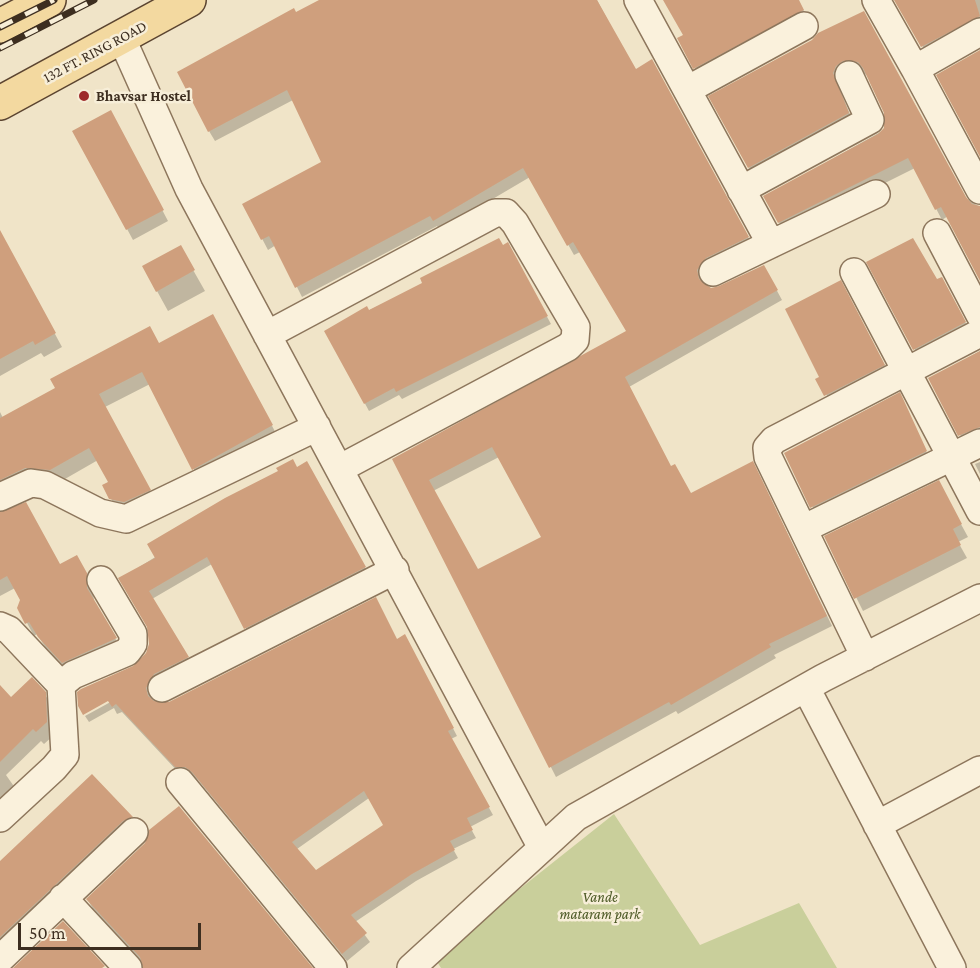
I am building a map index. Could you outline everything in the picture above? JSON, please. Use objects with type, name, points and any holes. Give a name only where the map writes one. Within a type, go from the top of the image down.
[{"type":"main road","name":"132 FT. RING ROAD","points":[[0,103],[122,39],[189,0]]},
{"type":"main road","points":[[0,26],[36,3]]},
{"type":"street","points":[[638,0],[771,244]]},
{"type":"street","points":[[876,0],[980,190]]},
{"type":"street","points":[[687,90],[804,26]]},
{"type":"street","points":[[915,69],[980,32]]},
{"type":"street","points":[[122,39],[189,189],[542,848]]},
{"type":"street","points":[[741,190],[870,120],[849,75]]},
{"type":"street","points":[[713,272],[876,194]]},
{"type":"street","points":[[267,335],[495,213],[506,213],[515,223],[576,327],[575,340],[568,347],[339,469]]},
{"type":"street","points":[[937,233],[980,315]]},
{"type":"street","points":[[854,272],[980,511]]},
{"type":"street","points":[[865,657],[768,457],[767,448],[774,440],[980,333]]},
{"type":"street","points":[[0,497],[31,483],[45,485],[100,513],[126,519],[316,427]]},
{"type":"street","points":[[803,529],[980,443]]},
{"type":"street","points":[[162,688],[395,570]]},
{"type":"street","points":[[61,685],[73,675],[127,652],[133,644],[133,634],[101,580]]},
{"type":"street","points":[[424,963],[576,817],[806,688],[980,598]]},
{"type":"street","points":[[0,626],[9,630],[61,685],[65,755],[0,818]]},
{"type":"street","points":[[806,688],[952,968]]},
{"type":"street","points":[[877,825],[980,770]]},
{"type":"street","points":[[180,782],[333,968]]},
{"type":"street","points":[[0,959],[134,832]]},
{"type":"street","points":[[63,898],[128,968]]},
{"type":"green space","name":"Vande mataram park","points":[[614,814],[700,945],[799,903],[837,968],[441,968],[434,957]]},
{"type":"building","points":[[319,0],[597,0],[636,69],[652,59],[749,237],[706,258],[697,270],[699,279],[711,288],[764,265],[778,290],[625,377],[671,466],[675,464],[691,493],[753,461],[827,616],[769,644],[771,647],[671,705],[669,702],[549,768],[392,459],[626,331],[573,242],[567,246],[523,168],[433,221],[430,216],[295,288],[269,236],[261,240],[242,204],[321,162],[287,90],[208,132],[177,72],[294,8],[296,12]],"holes":[[[492,447],[541,537],[478,569],[429,480]]]},
{"type":"building","points":[[663,0],[799,0],[804,10],[693,69],[677,38],[683,35]]},
{"type":"building","points":[[894,0],[975,0],[980,16],[921,47]]},
{"type":"building","points":[[864,11],[966,197],[972,204],[980,206],[980,281],[941,207],[935,210],[908,158],[778,223],[763,196],[878,134],[884,128],[884,113],[858,62],[843,61],[836,66],[833,73],[849,113],[748,168],[708,96],[812,40],[818,33]]},
{"type":"building","points":[[980,50],[980,157],[936,75]]},
{"type":"building","name":"Bhavsar Hostel","points":[[111,110],[164,210],[126,230],[72,131]]},
{"type":"building","points":[[0,230],[56,333],[35,345],[33,341],[0,359]]},
{"type":"building","points":[[499,238],[503,245],[508,242],[548,316],[396,392],[394,388],[364,404],[324,331],[367,306],[369,310],[422,283],[420,278]]},
{"type":"building","points":[[913,238],[937,279],[942,277],[966,322],[913,350],[866,262]]},
{"type":"building","points":[[181,245],[195,270],[156,292],[142,266]]},
{"type":"building","points":[[841,280],[885,365],[824,396],[815,379],[819,377],[785,309]]},
{"type":"building","points":[[213,314],[273,425],[192,470],[142,372],[99,394],[151,490],[124,502],[109,499],[102,485],[108,482],[89,448],[50,470],[25,468],[0,480],[0,418],[55,388],[50,379],[150,326],[159,343]]},
{"type":"building","points":[[980,351],[980,427],[958,436],[928,378]]},
{"type":"building","points":[[900,392],[927,451],[810,508],[784,453]]},
{"type":"building","points":[[293,459],[297,467],[307,461],[366,567],[244,629],[207,557],[149,591],[189,657],[154,674],[146,688],[148,696],[154,701],[169,702],[376,597],[397,639],[405,634],[454,728],[448,731],[490,807],[467,818],[473,830],[450,841],[455,850],[412,874],[351,915],[367,933],[342,954],[192,772],[185,767],[175,767],[116,704],[112,707],[108,701],[83,715],[78,706],[77,692],[133,666],[146,653],[149,644],[147,627],[118,578],[155,558],[147,544],[225,498],[278,471],[276,468]],"holes":[[[364,791],[383,825],[316,870],[292,842]]]},
{"type":"building","points":[[939,480],[962,524],[953,529],[961,545],[854,599],[824,536]]},
{"type":"building","points":[[26,502],[60,564],[77,555],[87,573],[87,588],[117,638],[62,663],[38,637],[29,622],[25,624],[17,608],[20,600],[7,576],[0,580],[0,512]]},
{"type":"building","points":[[32,677],[46,692],[47,722],[36,732],[33,729],[0,762],[0,685],[11,697]]},
{"type":"building","points":[[92,774],[133,817],[123,821],[0,937],[0,861]]},
{"type":"building","points":[[179,806],[313,968],[143,968],[140,957],[86,899],[145,843],[149,830]]},
{"type":"building","points":[[63,921],[105,966],[102,968],[13,968]]},
{"type":"railway","points":[[0,27],[54,0]]},
{"type":"railway","points":[[0,48],[94,0]]},
{"type":"place","name":"Bhavsar Hostel","points":[[84,96]]}]
